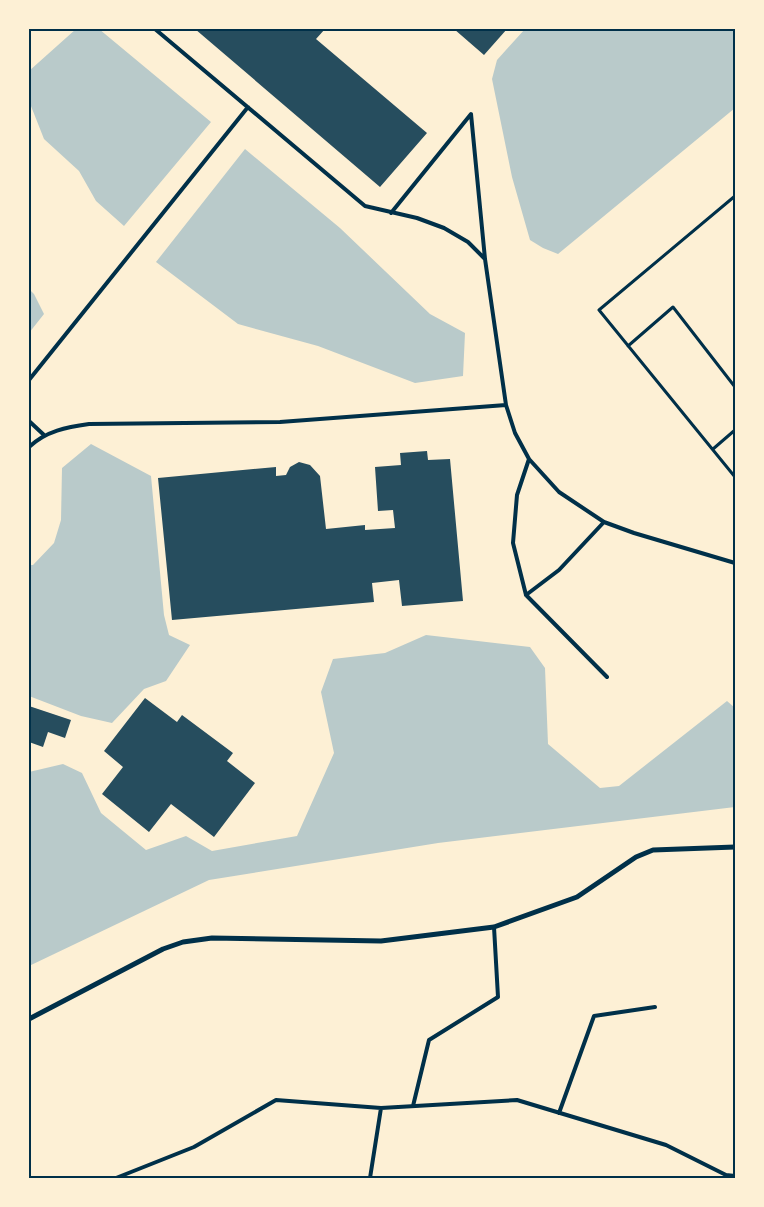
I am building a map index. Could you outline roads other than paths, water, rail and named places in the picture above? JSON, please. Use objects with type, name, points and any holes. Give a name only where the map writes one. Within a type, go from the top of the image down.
[{"type":"street","points":[[29,1019],[163,949],[183,942],[212,938],[381,941],[494,928],[577,897],[636,857],[653,850],[735,848]]},
{"type":"lane","points":[[155,29],[365,206],[417,218],[444,228],[468,242],[485,259]]},
{"type":"lane","points":[[29,380],[248,107]]},
{"type":"lane","points":[[391,213],[471,114],[485,259],[506,405],[515,433],[529,459],[559,492],[604,522],[634,533],[735,563]]},
{"type":"lane","points":[[29,447],[44,435],[64,427],[89,424],[280,422],[506,405]]},
{"type":"lane","points":[[29,422],[44,435]]},
{"type":"lane","points":[[529,459],[518,495],[513,543],[526,595],[607,677]]},
{"type":"lane","points":[[526,595],[560,570],[604,522]]},
{"type":"lane","points":[[413,1106],[429,1040],[498,997],[494,928]]},
{"type":"lane","points":[[559,1113],[594,1016],[655,1008]]},
{"type":"lane","points":[[116,1178],[194,1146],[276,1100],[380,1108],[517,1100],[666,1145],[726,1175],[735,1176]]},
{"type":"lane","points":[[370,1178],[380,1108]]}]
